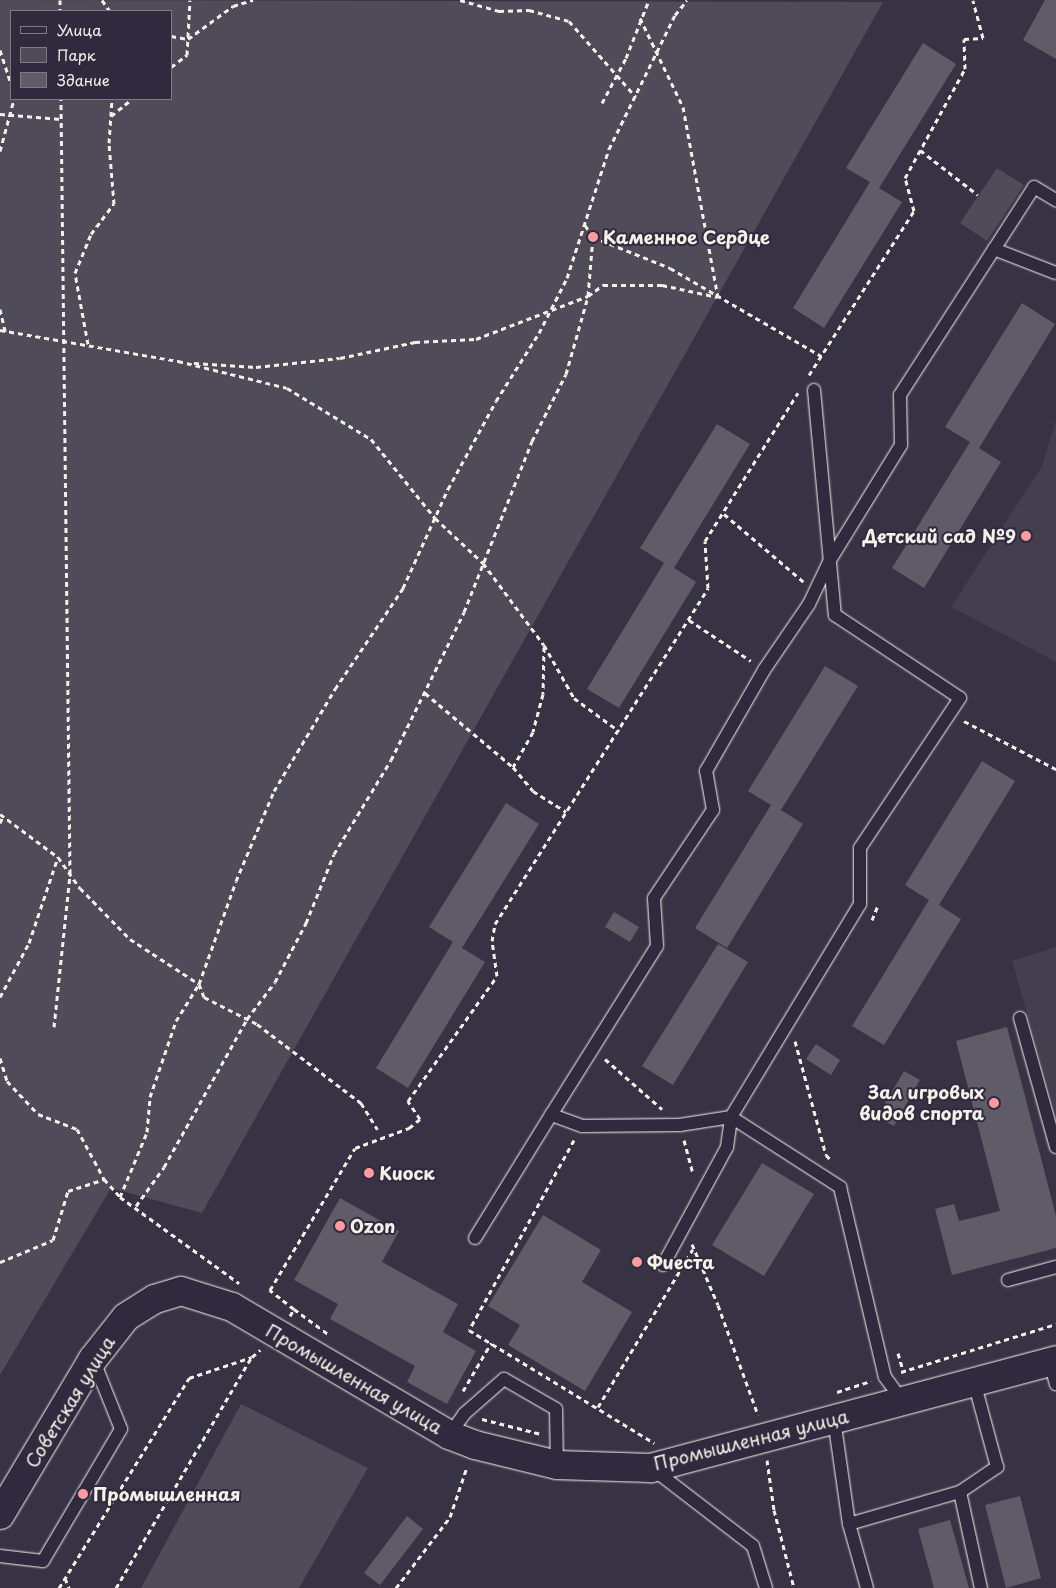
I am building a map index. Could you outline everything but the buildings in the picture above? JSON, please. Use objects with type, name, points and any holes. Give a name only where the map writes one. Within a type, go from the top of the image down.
[{"type":"street","name":"Промышленная улица","points":[[181,1291],[232,1307],[279,1335],[457,1425],[475,1445],[557,1465],[650,1451],[832,1406],[903,1402],[974,1382],[1054,1369]]},
{"type":"street","name":"Советская улица","points":[[0,1515],[93,1359],[126,1317],[155,1299],[181,1291]]},
{"type":"lane","points":[[475,1238],[657,946],[654,898],[713,810],[706,771],[764,670],[815,592],[830,560],[901,444],[900,395],[1034,187],[1056,200]]},
{"type":"lane","points":[[994,249],[1056,273]]},
{"type":"lane","points":[[664,1265],[699,1196],[727,1147],[731,1117],[860,904],[860,848],[960,698],[836,615],[814,390]]},
{"type":"lane","points":[[1020,1018],[1056,1147]]},
{"type":"lane","points":[[551,1115],[582,1126],[680,1125],[731,1117],[840,1187],[885,1377],[903,1402]]},
{"type":"lane","points":[[1008,1280],[1056,1267]]},
{"type":"lane","points":[[0,1556],[44,1561],[121,1429],[93,1359]]},
{"type":"lane","points":[[457,1425],[504,1379],[556,1409],[557,1465]]},
{"type":"lane","points":[[849,1524],[960,1492],[996,1467],[974,1382]]},
{"type":"lane","points":[[832,1406],[849,1524],[867,1588]]},
{"type":"lane","points":[[650,1451],[753,1546],[766,1588]]},
{"type":"lane","points":[[960,1492],[982,1588]]},
{"type":"path","points":[[172,67],[187,56],[190,0]]},
{"type":"path","points":[[172,36],[188,39],[233,6],[253,0]]},
{"type":"path","points":[[460,0],[499,11],[529,10],[569,22],[636,97]]},
{"type":"path","points":[[602,103],[616,73],[626,58],[640,18],[649,0]]},
{"type":"path","points":[[120,1197],[147,1132],[150,1097],[176,1021],[199,984],[236,881],[274,791],[335,689],[403,588],[435,518],[496,401],[549,313],[567,278],[610,149],[657,58],[675,15],[687,0]]},
{"type":"path","points":[[116,1588],[252,1357],[279,1335],[294,1310],[270,1290],[355,1148],[409,1128],[420,1119],[408,1101],[497,976],[492,941],[495,924],[708,588],[704,541],[724,514],[821,356],[914,211],[905,178],[965,69],[964,39],[983,38],[973,0]]},
{"type":"path","points":[[640,18],[657,58],[683,107],[718,298]]},
{"type":"path","points":[[0,50],[10,81]]},
{"type":"path","points":[[0,151],[12,113],[14,100]]},
{"type":"path","points":[[54,1027],[70,874],[61,100]]},
{"type":"path","points":[[88,344],[75,273],[92,234],[114,204],[109,143],[112,100]]},
{"type":"path","points":[[111,116],[131,100]]},
{"type":"path","points":[[0,114],[12,113],[61,119]]},
{"type":"path","points":[[920,150],[978,196]]},
{"type":"path","points":[[584,225],[592,237],[670,268],[718,298],[821,356]]},
{"type":"path","points":[[136,1206],[164,1168],[247,1019],[275,982],[306,924],[334,854],[391,760],[464,612],[532,441],[566,374],[588,296],[592,237]]},
{"type":"path","points":[[184,363],[256,368],[340,358],[415,342],[476,339],[549,313],[588,296],[603,285],[662,285],[718,298]]},
{"type":"path","points":[[0,309],[5,331]]},
{"type":"path","points":[[0,330],[64,339],[184,363],[287,388],[370,439],[435,518],[483,563],[544,645],[574,698],[619,731]]},
{"type":"path","points":[[724,514],[815,592]]},
{"type":"path","points":[[689,620],[764,670]]},
{"type":"path","points":[[513,767],[533,732],[544,694],[544,645]]},
{"type":"path","points":[[424,693],[513,767],[533,790],[566,812]]},
{"type":"path","points":[[950,713],[1056,769]]},
{"type":"path","points":[[1,815],[58,857],[70,874],[130,939],[199,984],[204,997],[247,1019],[361,1103],[376,1129]]},
{"type":"path","points":[[0,824],[1,815]]},
{"type":"path","points":[[0,997],[29,943],[58,857]]},
{"type":"path","points":[[868,926],[878,910],[877,901]]},
{"type":"path","points":[[800,1034],[795,1042],[826,1155],[839,1169]]},
{"type":"path","points":[[593,1048],[645,1095]]},
{"type":"path","points":[[0,1058],[7,1081],[38,1114],[77,1129],[104,1178],[120,1197],[136,1206],[242,1285]]},
{"type":"path","points":[[680,1125],[699,1196]]},
{"type":"path","points":[[582,1126],[469,1330],[598,1407],[650,1451],[664,1441]]},
{"type":"path","points":[[0,1262],[53,1240],[68,1191],[104,1178]]},
{"type":"path","points":[[684,1227],[718,1305]]},
{"type":"path","points":[[598,1407],[694,1249]]},
{"type":"path","points":[[832,1406],[885,1377],[1056,1324]]},
{"type":"path","points":[[895,1343],[903,1371]]},
{"type":"path","points":[[491,1344],[452,1411],[457,1425],[546,1435]]},
{"type":"path","points":[[59,1588],[189,1378],[252,1357]]},
{"type":"path","points":[[748,1419],[767,1413]]},
{"type":"path","points":[[396,1588],[450,1518],[475,1445]]},
{"type":"path","points":[[65,1578],[70,1588]]},
{"type":"shaded area","name":"Детский сад №9","points":[[1056,420],[1056,662],[951,607],[1042,466]]},
{"type":"shaded area","points":[[1056,947],[1056,1114],[1012,961]]},
{"type":"green space","points":[[0,0],[883,2],[202,1213],[111,1188],[0,1375]]},
{"type":"green space","points":[[997,168],[1024,185],[987,241],[960,223]]},
{"type":"green space","points":[[241,1404],[368,1468],[299,1588],[141,1588]]},
{"type":"place","name":"Каменное Сердце","points":[[593,237]]},
{"type":"place","name":"Детский сад №9","points":[[1026,536]]},
{"type":"place","name":"Зал игровых видов спорта","points":[[994,1103]]},
{"type":"place","name":"Киоск","points":[[369,1173]]},
{"type":"place","name":"Ozon","points":[[340,1226]]},
{"type":"place","name":"Фиеста","points":[[637,1262]]},
{"type":"place","name":"Промышленная","points":[[83,1494]]}]
